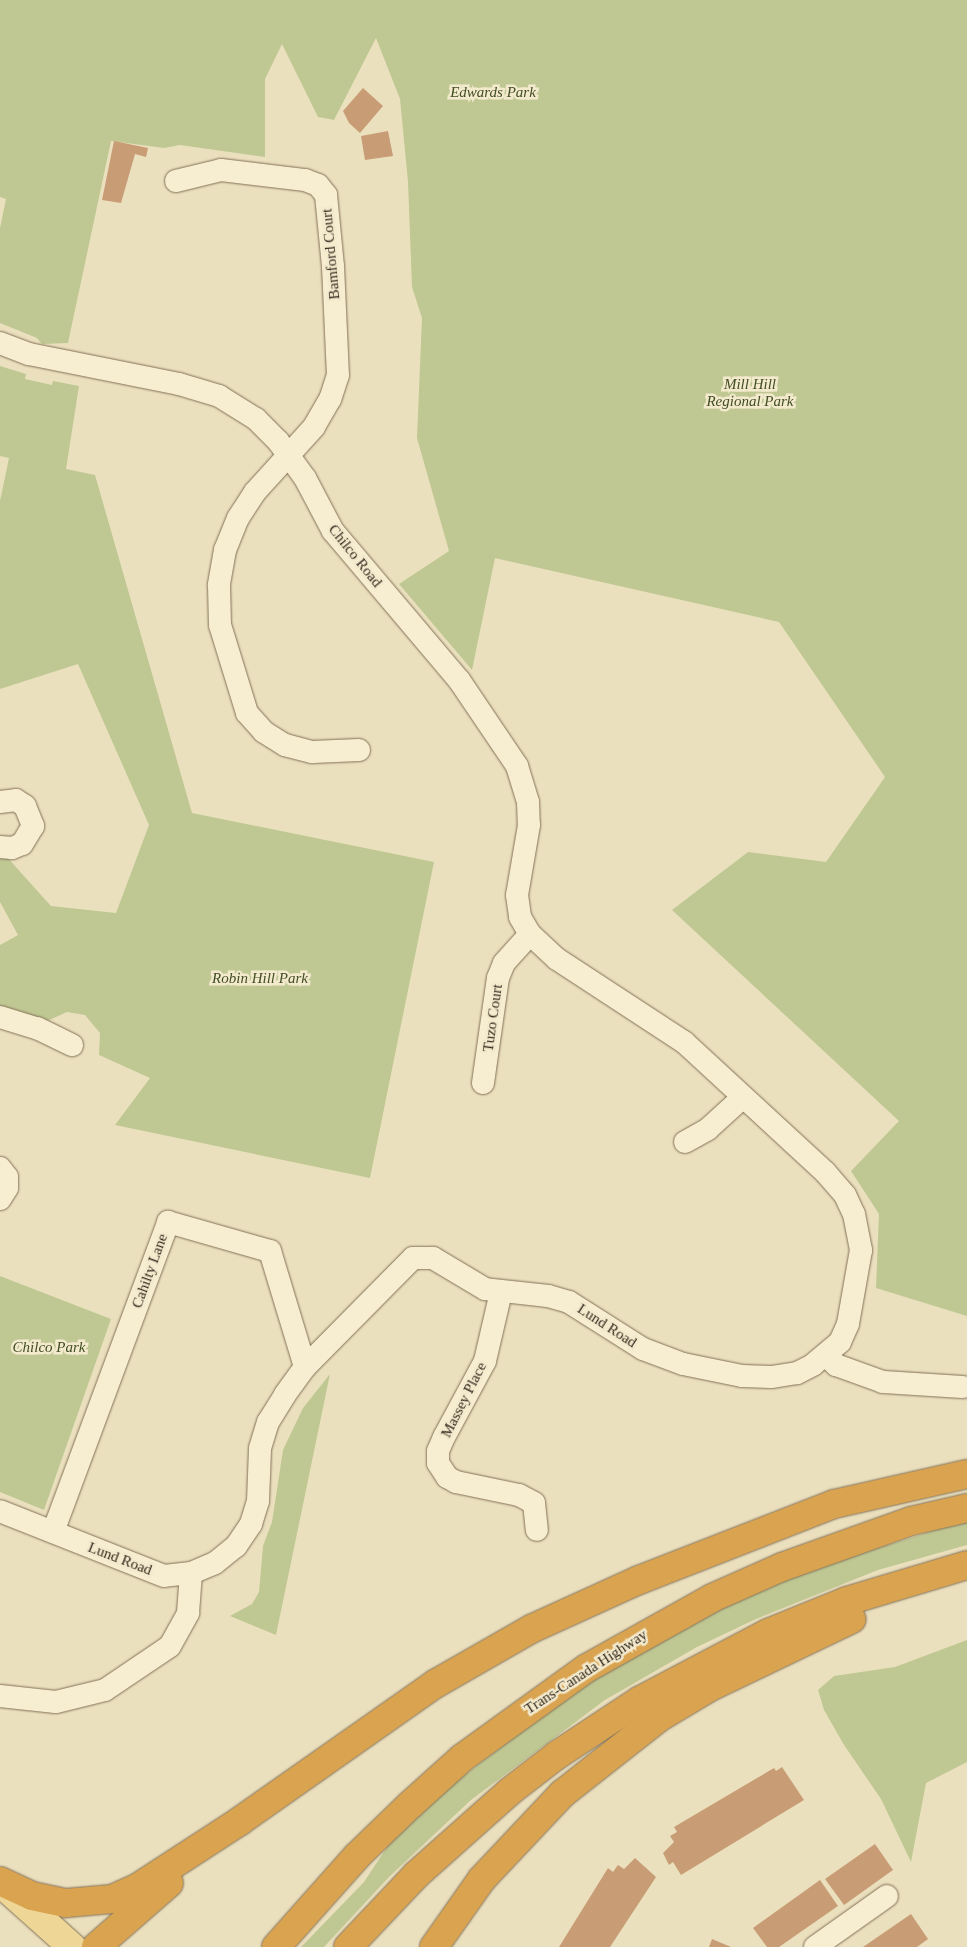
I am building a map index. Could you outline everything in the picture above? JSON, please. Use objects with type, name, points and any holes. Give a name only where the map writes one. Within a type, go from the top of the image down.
[{"type":"highway","points":[[0,1882],[32,1896],[66,1903],[112,1899],[137,1888],[240,1821],[435,1684],[531,1630],[639,1580],[834,1504],[967,1474]]},
{"type":"highway","name":"Trans-Canada Highway","points":[[276,1947],[357,1856],[410,1804],[484,1742],[587,1668],[704,1602],[782,1567],[911,1521],[967,1508]]},
{"type":"highway","points":[[348,1947],[416,1875],[509,1792],[557,1755],[639,1701],[768,1633],[847,1601],[967,1565]]},
{"type":"highway","points":[[434,1947],[482,1879],[518,1837],[562,1794],[660,1718],[718,1683],[842,1622],[967,1580]]},
{"type":"highway","points":[[96,1947],[240,1821]]},
{"type":"main road","points":[[0,1882],[72,1947]]},
{"type":"street","name":"Bamford Court","points":[[176,181],[221,170],[305,180],[318,185],[326,194],[334,275],[338,375],[330,400],[314,427],[289,454]]},
{"type":"street","name":"Chilco Road","points":[[0,343],[29,354],[179,384],[219,396],[256,419],[289,454],[333,531],[459,680],[518,766],[528,802],[529,825],[517,895],[520,917],[530,934]]},
{"type":"street","points":[[289,454],[254,492],[238,518],[226,550],[219,585],[224,643],[248,712],[264,732],[285,745],[312,752],[359,750]]},
{"type":"street","points":[[0,802],[16,800],[25,806],[33,826],[22,844],[12,848],[0,847]]},
{"type":"street","name":"Tuzo Court","points":[[482,1083],[498,978],[514,949],[530,934]]},
{"type":"street","name":"Lund Road","points":[[0,1511],[164,1576],[191,1573],[215,1563],[236,1546],[251,1524],[258,1501],[260,1449],[268,1422],[305,1367],[413,1258],[433,1258],[470,1282],[501,1292],[548,1296],[569,1302],[643,1349],[712,1372],[771,1377],[797,1373],[826,1356],[840,1342],[848,1324],[861,1250],[854,1214],[835,1182],[666,1028],[556,959],[530,934]]},
{"type":"street","points":[[0,1017],[37,1028],[72,1045]]},
{"type":"street","points":[[685,1142],[708,1129],[742,1097]]},
{"type":"street","points":[[0,1168],[7,1178],[7,1188],[0,1199]]},
{"type":"street","name":"Cahilty Lane","points":[[53,1532],[168,1222],[270,1251],[305,1367]]},
{"type":"street","name":"Massey Place","points":[[501,1292],[485,1361],[444,1437],[438,1451],[438,1463],[446,1477],[456,1482],[519,1495],[534,1503],[537,1530]]},
{"type":"street","points":[[826,1356],[836,1365],[883,1382],[963,1387]]},
{"type":"street","points":[[0,1696],[56,1702],[105,1690],[170,1646],[188,1613],[191,1573]]},
{"type":"street","points":[[815,1947],[887,1896]]},
{"type":"green space","name":"Mill Hill Regional Park","points":[[0,0],[967,0],[967,1316],[876,1288],[879,1214],[851,1171],[899,1121],[672,910],[748,852],[826,862],[885,777],[779,622],[495,558],[472,670],[399,584],[449,551],[417,438],[422,318],[412,287],[408,182],[400,99],[376,38],[334,120],[318,117],[282,44],[265,79],[265,157],[180,145],[164,148],[111,141],[68,343],[42,344],[37,338],[0,323],[0,228],[6,199],[0,197]]},
{"type":"green space","name":"Robin Hill Park","points":[[0,366],[26,374],[25,379],[52,385],[53,381],[79,386],[66,469],[95,475],[192,813],[434,862],[370,1178],[115,1125],[150,1078],[99,1055],[100,1033],[85,1015],[67,1012],[47,1021],[0,1011],[0,945],[18,935],[0,902],[0,856],[6,856],[51,906],[116,913],[149,825],[78,664],[0,689],[0,501],[9,458],[0,456]]},
{"type":"green space","name":"Chilco Park","points":[[0,1276],[111,1319],[44,1510],[0,1492]]},
{"type":"green space","points":[[330,1374],[276,1635],[230,1616],[252,1604],[259,1592],[263,1546],[272,1522],[283,1450],[303,1408]]},
{"type":"green space","points":[[967,1520],[967,1545],[878,1570],[756,1619],[697,1647],[605,1700],[471,1800],[390,1876],[324,1947],[301,1947],[364,1882],[391,1841],[445,1790],[582,1686],[687,1625],[757,1592],[818,1567]]},
{"type":"green space","points":[[967,1640],[967,1762],[926,1783],[911,1862],[881,1799],[844,1745],[824,1710],[818,1690],[834,1676],[895,1667]]},
{"type":"building","points":[[363,88],[383,106],[360,133],[349,123],[343,111]]},
{"type":"building","points":[[388,131],[393,156],[365,160],[361,136]]},
{"type":"building","points":[[114,141],[148,148],[146,157],[135,154],[121,203],[102,200]]},
{"type":"building","points":[[782,1767],[804,1800],[681,1875],[673,1862],[669,1865],[663,1853],[674,1842],[670,1836],[677,1832],[674,1827],[774,1768],[776,1771]]},
{"type":"building","points":[[875,1844],[893,1870],[844,1905],[825,1879]]},
{"type":"building","points":[[635,1858],[656,1877],[610,1947],[559,1947],[608,1868],[613,1872],[618,1865],[624,1869]]},
{"type":"building","points":[[820,1880],[838,1906],[779,1947],[767,1947],[753,1928]]},
{"type":"building","points":[[911,1914],[928,1939],[917,1947],[863,1947]]},
{"type":"building","points":[[712,1939],[731,1947],[709,1947]]},
{"type":"park label","name":"Edwards Park","points":[[493,93]]}]
